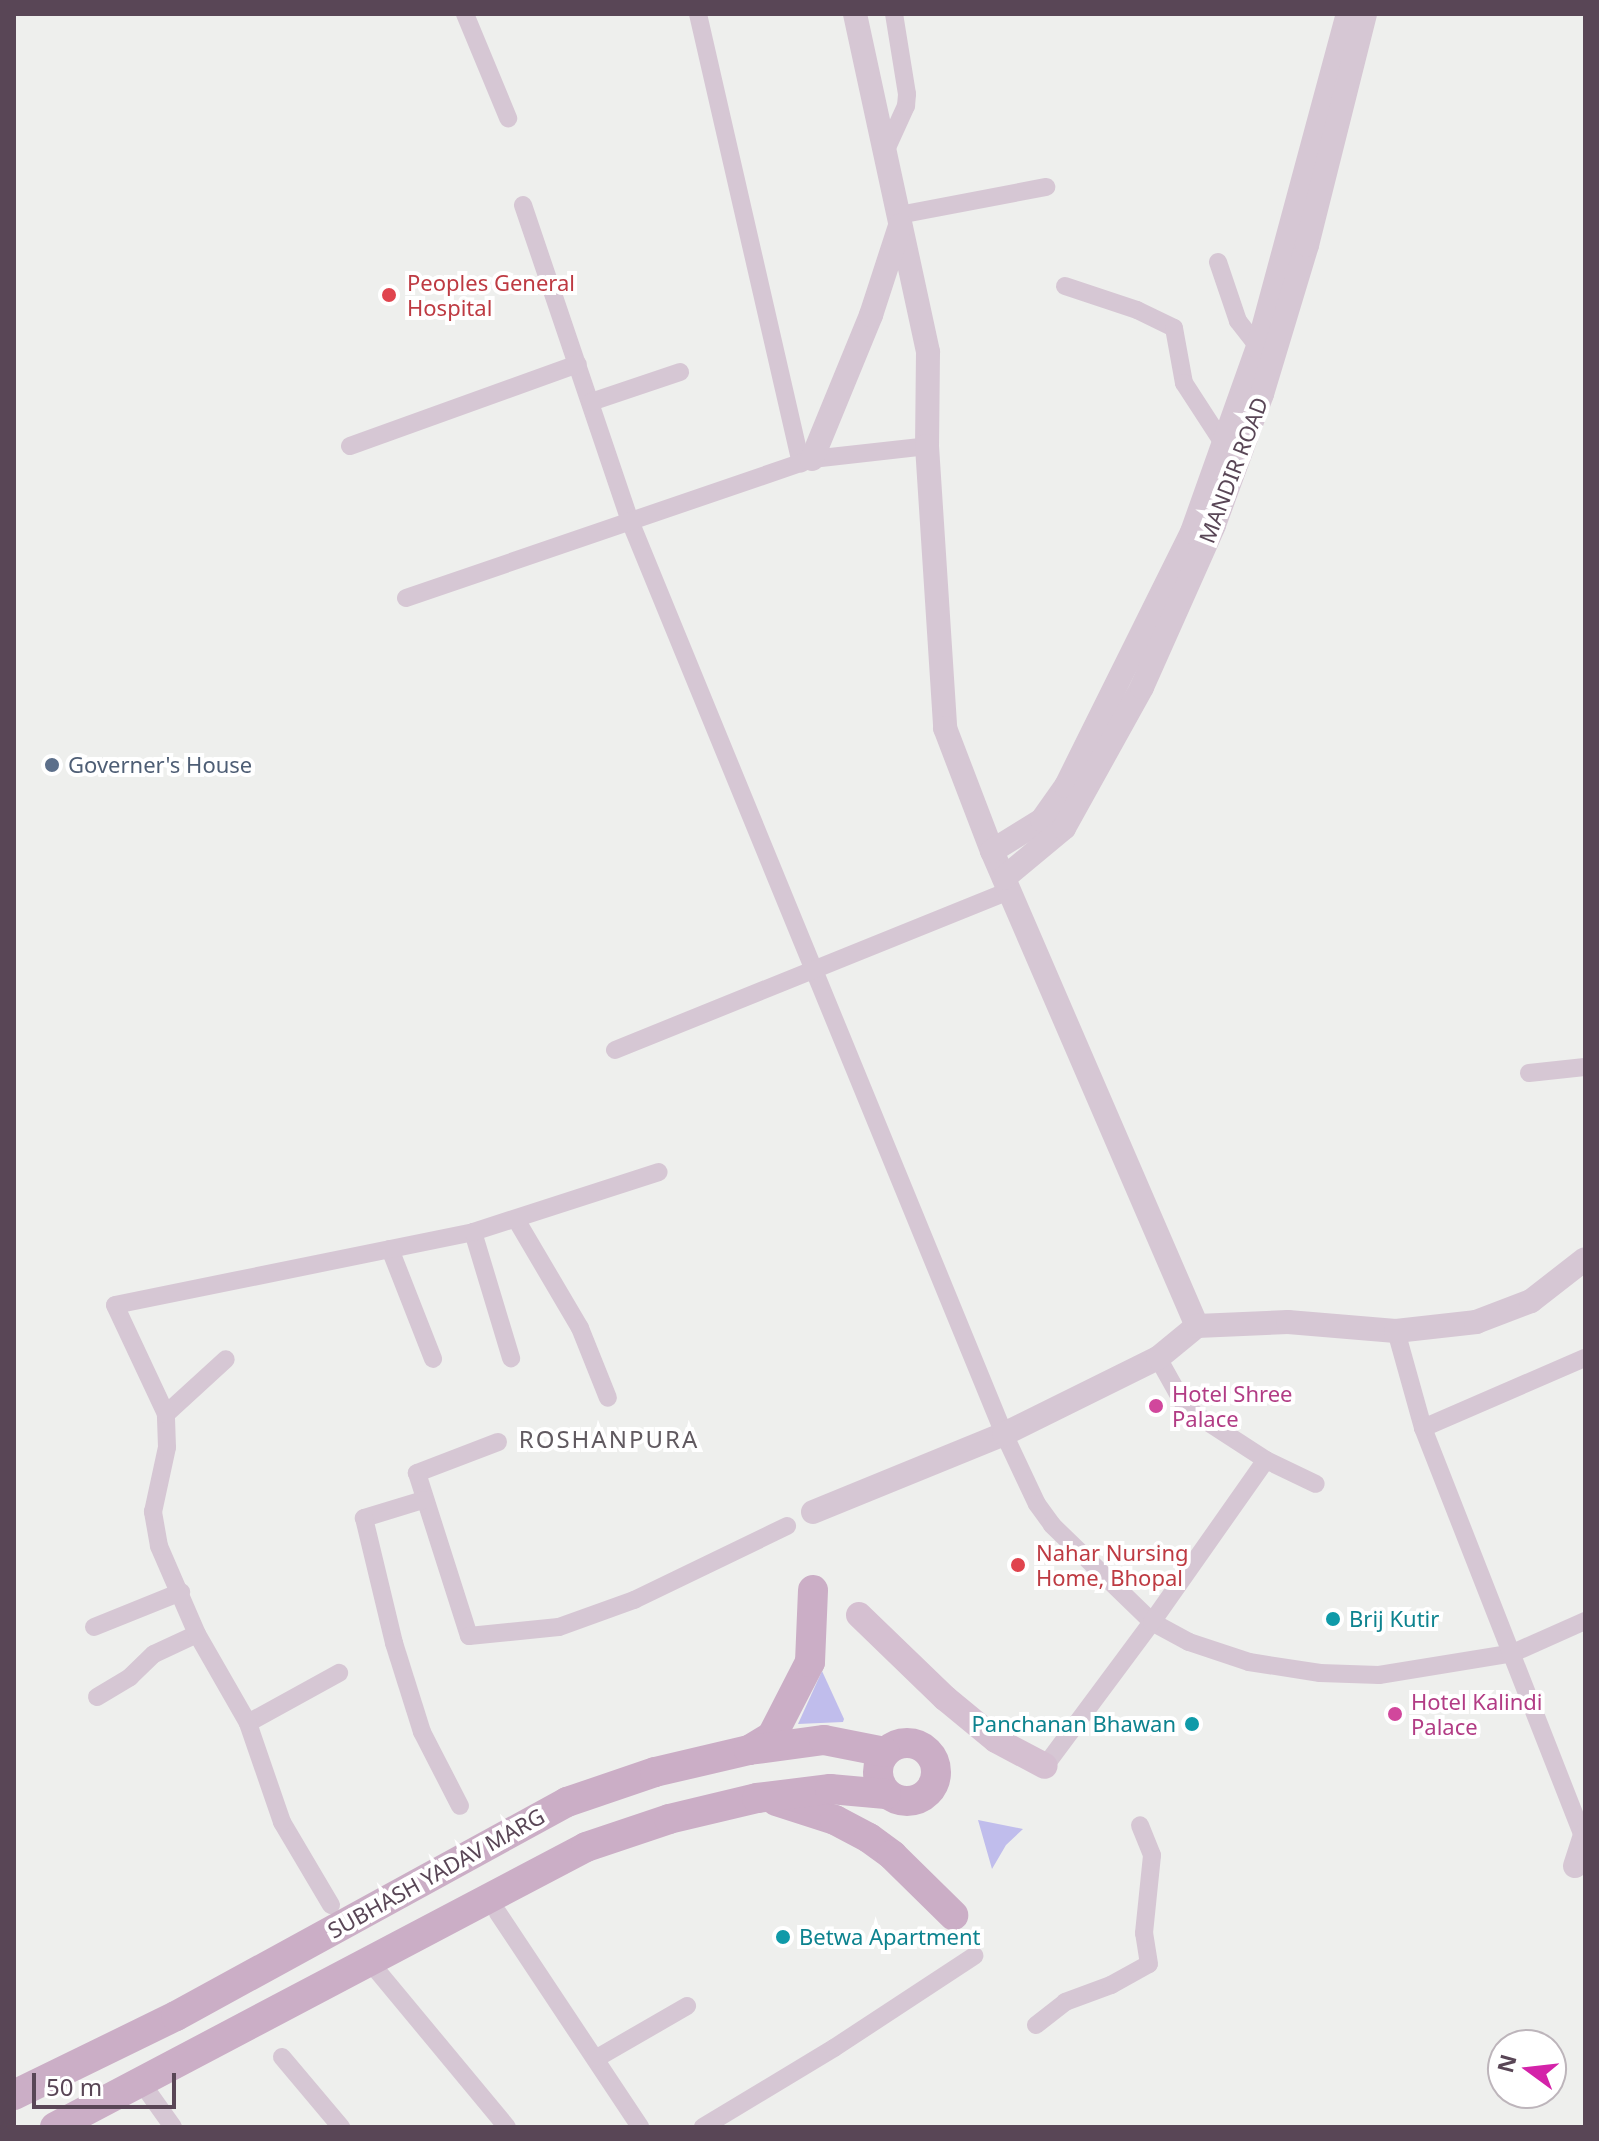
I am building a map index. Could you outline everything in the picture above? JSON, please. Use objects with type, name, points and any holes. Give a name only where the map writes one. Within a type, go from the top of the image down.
[{"type":"main road","points":[[749,1750],[772,1736],[810,1662],[813,1590]]},
{"type":"main road","points":[[859,1615],[945,1698],[996,1740],[1045,1766]]},
{"type":"main road","name":"SUBHASH YADAV MARG","points":[[14,2095],[176,2016],[567,1802],[655,1772],[749,1750],[824,1740],[885,1752]]},
{"type":"main road","points":[[917,1744],[927,1751],[936,1772],[933,1785],[918,1800],[896,1800],[886,1794],[877,1773],[885,1752],[895,1745],[917,1744]]},
{"type":"main road","name":"SUBHASH YADAV MARG","points":[[55,2127],[586,1847],[669,1819],[757,1798],[830,1789],[886,1794]]},
{"type":"main road","points":[[757,1798],[796,1805],[869,1838],[892,1855],[953,1915]]},
{"type":"street","points":[[465,14],[508,118]]},
{"type":"street","points":[[698,14],[806,461]]},
{"type":"street","points":[[855,14],[928,352],[927,446],[945,728],[992,851],[1197,1326]]},
{"type":"street","points":[[885,152],[906,106],[907,94],[894,14]]},
{"type":"street","name":"MANDIR ROAD","points":[[992,851],[1042,820],[1066,786],[1192,532],[1258,347],[1348,14]]},
{"type":"street","name":"MANDIR ROAD","points":[[1007,884],[1064,828],[1142,687],[1214,525],[1262,394],[1293,290],[1365,14]]},
{"type":"street","points":[[900,219],[1046,187]]},
{"type":"street","points":[[523,205],[630,521],[1004,1434],[1037,1504],[1052,1525],[1152,1622],[1216,1653],[1320,1673],[1379,1675],[1513,1653],[1585,1621]]},
{"type":"street","points":[[806,461],[871,315],[900,219]]},
{"type":"street","points":[[1218,262],[1238,321],[1258,347]]},
{"type":"street","points":[[1065,286],[1137,310],[1174,328],[1184,383],[1223,443]]},
{"type":"street","points":[[350,446],[578,364]]},
{"type":"street","points":[[591,402],[680,372]]},
{"type":"street","points":[[406,598],[806,461],[927,446]]},
{"type":"street","points":[[615,1050],[1007,884]]},
{"type":"street","points":[[1529,1073],[1585,1067]]},
{"type":"street","points":[[331,1905],[282,1822],[248,1723],[197,1634],[159,1546],[153,1512],[167,1447],[166,1414],[115,1305],[473,1232],[517,1221],[659,1172]]},
{"type":"street","points":[[517,1221],[580,1328],[608,1398]]},
{"type":"street","points":[[473,1232],[511,1358]]},
{"type":"street","points":[[390,1249],[433,1359]]},
{"type":"street","points":[[813,1512],[1004,1434],[1158,1358],[1197,1326],[1288,1322],[1396,1331],[1476,1322],[1531,1301],[1585,1259]]},
{"type":"street","points":[[1396,1331],[1423,1428],[1584,1837],[1575,1866]]},
{"type":"street","points":[[1158,1358],[1186,1408],[1266,1460],[1316,1484]]},
{"type":"street","points":[[1423,1428],[1585,1358]]},
{"type":"street","points":[[166,1414],[226,1359]]},
{"type":"street","points":[[498,1442],[417,1473],[423,1500],[469,1636],[559,1627],[634,1600],[787,1526]]},
{"type":"street","points":[[1045,1766],[1152,1622],[1266,1460]]},
{"type":"street","points":[[423,1500],[364,1518],[394,1643],[422,1732],[460,1806]]},
{"type":"street","points":[[94,1627],[181,1592]]},
{"type":"street","points":[[97,1697],[130,1677],[154,1654],[197,1634]]},
{"type":"street","points":[[248,1723],[339,1673]]},
{"type":"street","points":[[1036,2025],[1065,2002],[1111,1985],[1149,1964],[1144,1933],[1152,1855],[1140,1825]]},
{"type":"street","points":[[498,1913],[640,2127]]},
{"type":"street","points":[[703,2127],[834,2048],[974,1956]]},
{"type":"street","points":[[370,1962],[507,2127]]},
{"type":"street","points":[[597,2058],[687,2006]]},
{"type":"street","points":[[282,2057],[341,2127]]},
{"type":"street","points":[[141,2082],[173,2127]]},
{"type":"shaded area","points":[[822,1671],[843,1722],[798,1724]]},
{"type":"shaded area","points":[[978,1820],[1023,1829],[1006,1845],[992,1869]]},
{"type":"place","name":"Peoples General Hospital","points":[[389,295]]},
{"type":"place","name":"Governer's House","points":[[52,765]]},
{"type":"place","name":"Hotel Shree Palace","points":[[1156,1406]]},
{"type":"place","name":"Nahar Nursing Home, Bhopal","points":[[1018,1565]]},
{"type":"place","name":"Brij Kutir","points":[[1333,1619]]},
{"type":"place","name":"Hotel Kalindi Palace","points":[[1395,1714]]},
{"type":"place","name":"Panchanan Bhawan","points":[[1192,1724]]},
{"type":"place","name":"Betwa Apartment","points":[[783,1937]]},
{"type":"district","name":"ROSHANPURA","points":[[609,1439]]}]
